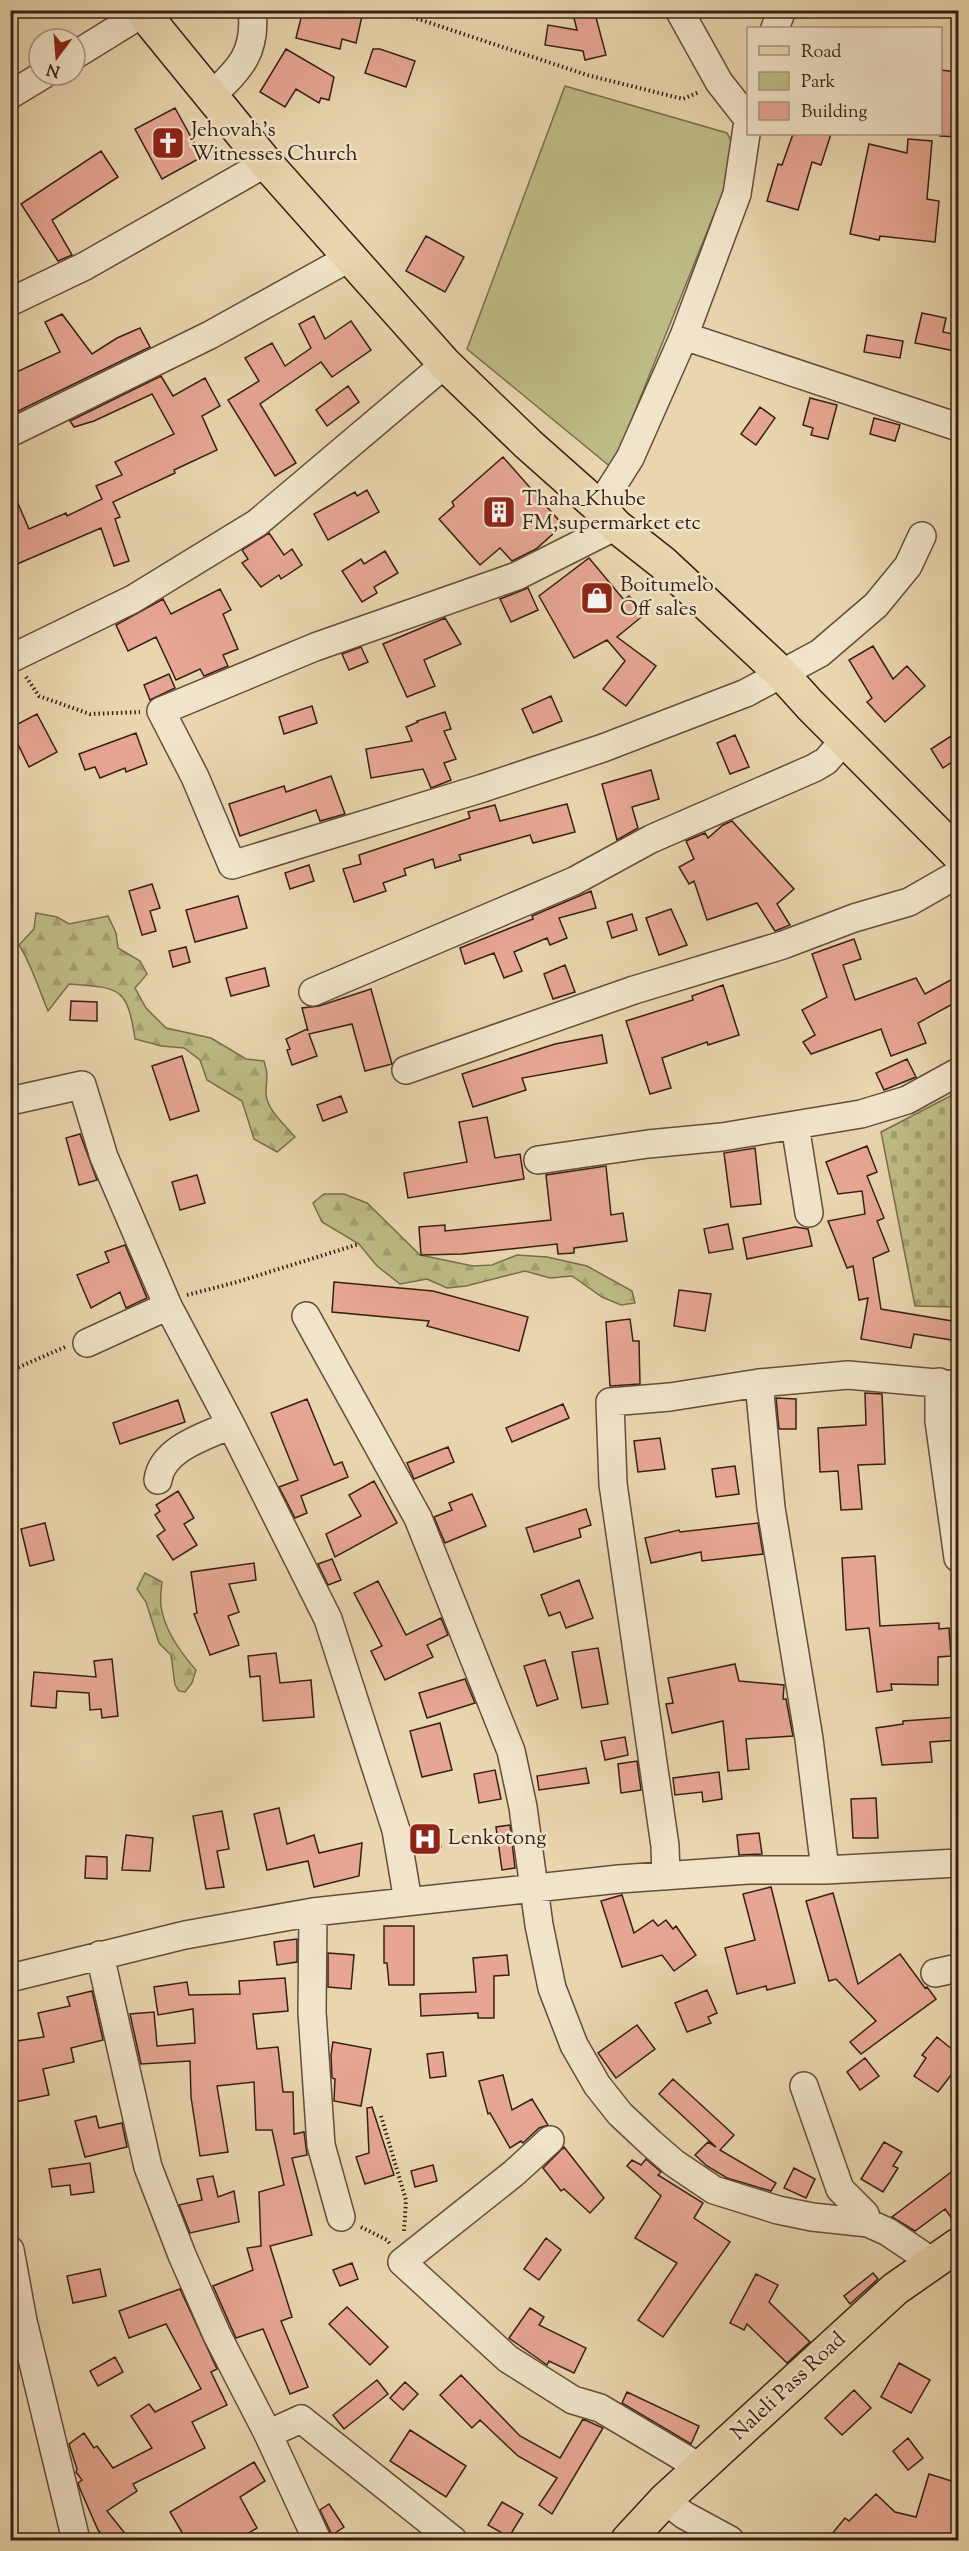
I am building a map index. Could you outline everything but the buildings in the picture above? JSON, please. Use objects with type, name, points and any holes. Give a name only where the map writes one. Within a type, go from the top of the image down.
[{"type":"main road","points":[[142,12],[266,163],[445,364],[528,444],[663,563],[782,674],[958,854]]},
{"type":"main road","name":"Naleli Pass Road","points":[[628,2541],[664,2500],[895,2289],[946,2254]]},
{"type":"street","points":[[212,95],[238,72],[250,48],[252,10]]},
{"type":"street","points":[[679,10],[719,82],[747,119]]},
{"type":"street","points":[[775,27],[782,10]]},
{"type":"street","points":[[87,47],[142,12]]},
{"type":"street","points":[[10,95],[27,85]]},
{"type":"street","points":[[747,127],[737,194],[684,336],[607,516],[517,576],[315,647],[161,711],[195,777],[232,865],[483,788],[603,748],[746,693],[820,653],[876,605],[908,566],[922,536]]},
{"type":"street","points":[[10,302],[85,266],[266,163]]},
{"type":"street","points":[[10,433],[200,340],[349,258]]},
{"type":"street","points":[[684,336],[958,427]]},
{"type":"street","points":[[15,656],[133,599],[256,523],[445,364]]},
{"type":"street","points":[[313,992],[574,881],[651,839],[814,768],[826,761],[845,740]]},
{"type":"street","points":[[406,1070],[634,990],[783,945],[854,918],[909,902],[958,874]]},
{"type":"street","points":[[538,1160],[861,1114],[907,1100],[958,1072]]},
{"type":"street","points":[[10,1101],[82,1085],[104,1157],[168,1306],[231,1425],[328,1619],[396,1830],[408,1901]]},
{"type":"street","points":[[795,1125],[809,1213]]},
{"type":"street","points":[[87,1343],[168,1306]]},
{"type":"street","points":[[306,1316],[418,1518],[511,1750],[523,1807],[539,1925],[552,1988],[574,2045],[597,2085],[620,2114],[674,2163],[714,2190],[778,2210],[812,2217],[868,2223],[946,2254]]},
{"type":"street","points":[[666,1876],[665,1846],[613,1484],[610,1402],[670,1397],[759,1383],[848,1375],[949,1383],[939,1421],[958,1558]]},
{"type":"street","points":[[759,1383],[771,1508],[809,1739],[825,1870]]},
{"type":"street","points":[[158,1480],[160,1468],[173,1454],[231,1425]]},
{"type":"street","points":[[10,1978],[185,1935],[313,1912],[666,1876],[748,1870],[825,1870],[958,1863]]},
{"type":"street","points":[[313,1912],[312,2012],[321,2145],[341,2217]]},
{"type":"street","points":[[100,1955],[148,2167],[182,2255],[217,2335],[268,2434],[317,2541]]},
{"type":"street","points":[[804,2086],[840,2189],[865,2214],[868,2223]]},
{"type":"street","points":[[549,2140],[514,2173],[402,2262],[508,2360],[573,2400],[600,2408],[700,2468]]},
{"type":"street","points":[[10,2250],[23,2320],[76,2541]]},
{"type":"street","points":[[268,2434],[301,2419],[453,2541]]},
{"type":"street","points":[[664,2500],[684,2515],[730,2541]]},
{"type":"path","points":[[391,10],[587,75],[683,99],[719,82]]},
{"type":"path","points":[[15,656],[39,696],[90,714],[161,711]]},
{"type":"path","points":[[168,1306],[182,1296],[237,1282],[359,1244]]},
{"type":"path","points":[[10,1371],[67,1346],[87,1343]]},
{"type":"path","points":[[381,2116],[406,2200],[402,2262]]},
{"type":"path","points":[[341,2217],[387,2240],[402,2262]]},
{"type":"green space","points":[[565,86],[727,133],[738,155],[612,468],[467,349]]},
{"type":"green space","points":[[36,913],[57,917],[69,924],[108,916],[116,933],[118,948],[140,961],[147,974],[135,988],[146,1008],[166,1028],[211,1038],[246,1059],[264,1061],[267,1075],[267,1100],[277,1117],[295,1137],[277,1152],[254,1139],[242,1101],[207,1080],[200,1060],[184,1048],[161,1046],[135,1039],[128,1009],[124,999],[118,993],[100,987],[69,984],[48,1011],[19,945],[34,929]]},
{"type":"green space","points":[[958,1092],[958,1307],[915,1306],[881,1132]]},
{"type":"green space","points":[[324,1194],[344,1194],[367,1203],[420,1255],[473,1266],[492,1265],[517,1255],[547,1257],[587,1266],[632,1291],[635,1303],[621,1305],[602,1297],[572,1276],[550,1278],[525,1271],[466,1286],[447,1288],[427,1279],[400,1284],[377,1266],[359,1244],[322,1222],[313,1203]]},
{"type":"green space","points":[[145,1573],[162,1582],[161,1603],[169,1632],[196,1670],[192,1683],[185,1692],[179,1691],[175,1685],[171,1655],[159,1643],[146,1602],[137,1589]]},
{"type":"place","name":"Jehovah's Witnesses Church","points":[[168,143]]},
{"type":"place","name":"Thaha_Khube FM,supermarket etc","points":[[499,512]]},
{"type":"place","name":"Boitumelo Off sales","points":[[597,598]]},
{"type":"place","name":"Lenkotong","points":[[425,1839]]}]
